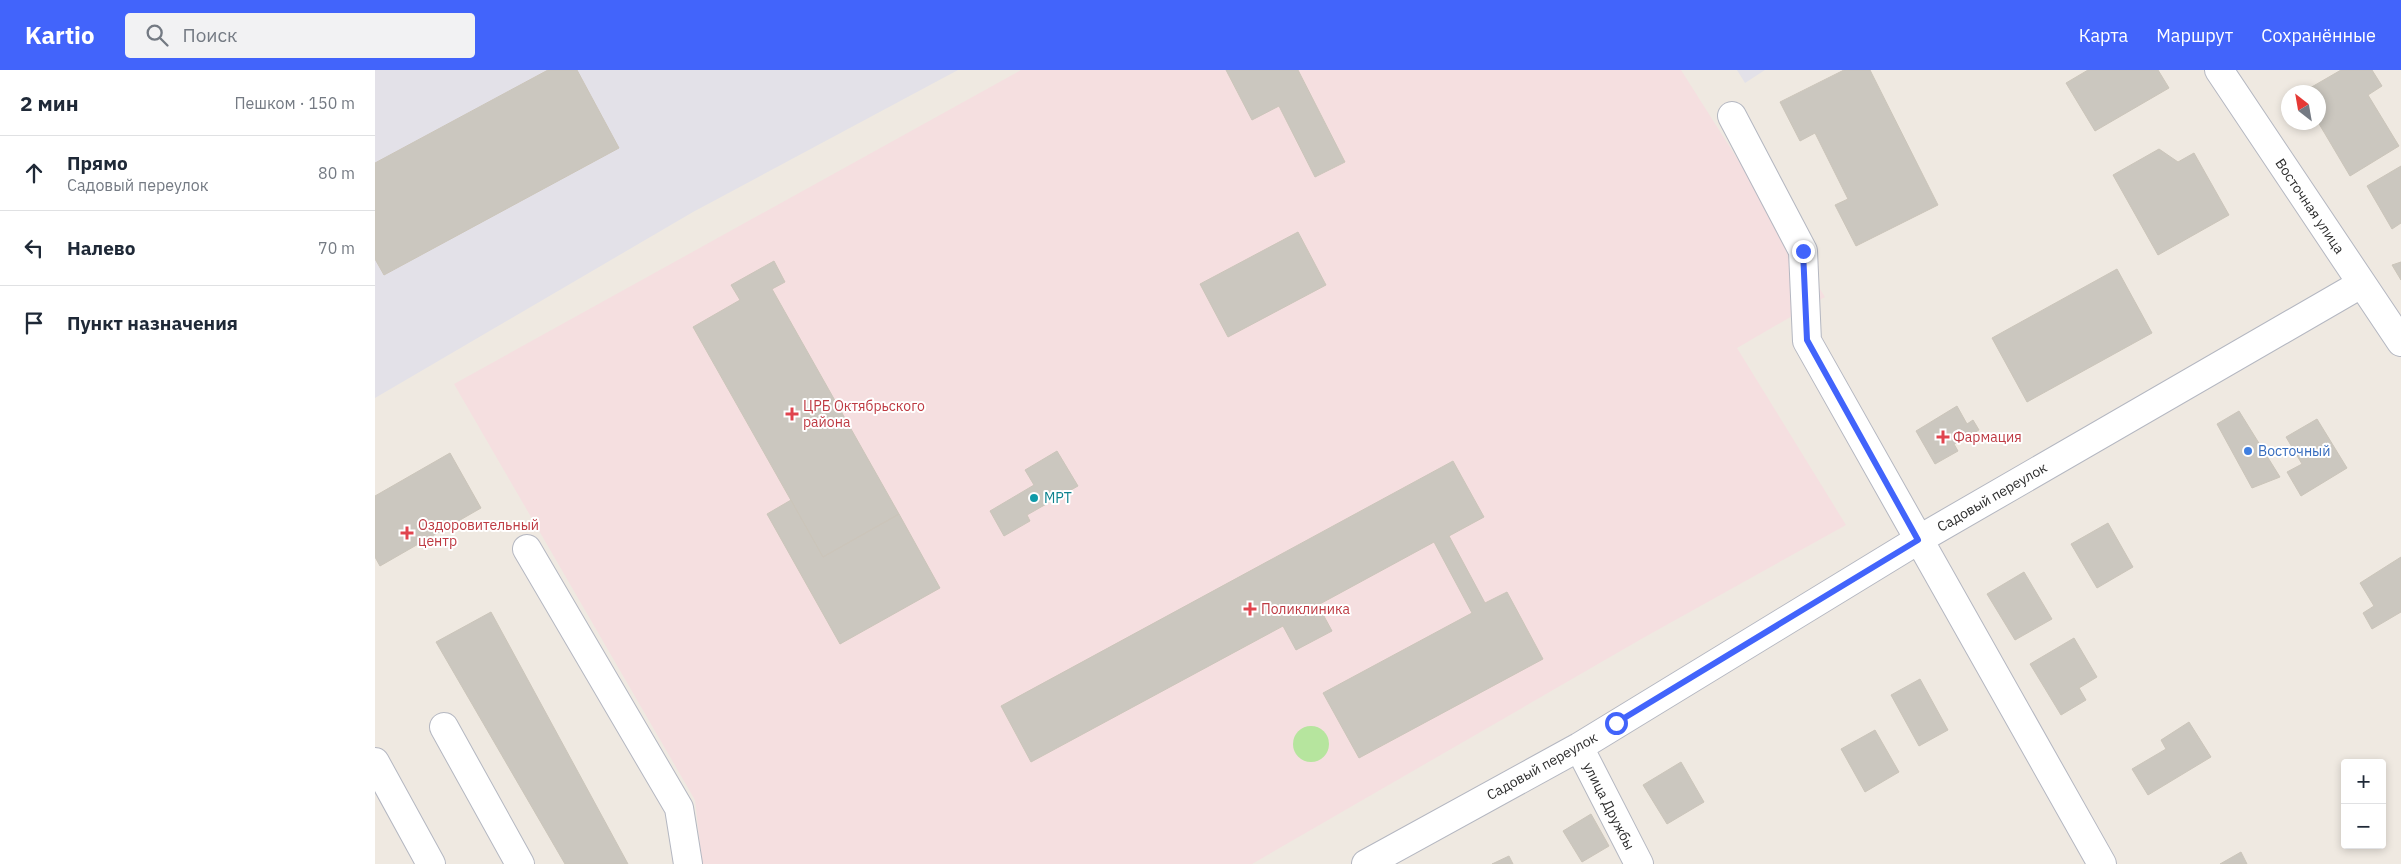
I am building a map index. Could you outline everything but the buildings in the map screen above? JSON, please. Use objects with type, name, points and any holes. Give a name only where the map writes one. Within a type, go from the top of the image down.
[{"type":"street","name":"Восточная улица","points":[[2219,70],[2361,284],[2397,326]]},
{"type":"street","points":[[1731,116],[1803,251],[1807,340],[2102,864]]},
{"type":"street","name":"Садовый переулок","points":[[1366,864],[1579,747],[1918,540],[2361,284]]},
{"type":"street","points":[[527,549],[679,808],[689,864]]},
{"type":"street","points":[[444,727],[520,864]]},
{"type":"street","name":"улица Дружбы","points":[[1579,747],[1639,864]]},
{"type":"street","points":[[375,762],[431,864]]},
{"type":"shaded area","points":[[375,70],[958,70],[693,212],[375,398]]},
{"type":"shaded area","points":[[1021,70],[1681,70],[1825,297],[1737,348],[1846,525],[1643,638],[1252,864],[702,864],[695,800],[454,384]]},
{"type":"shaded area","points":[[1737,70],[1765,70],[1745,83]]},
{"type":"green space","points":[[1311,726],[1324,731],[1329,744],[1324,757],[1311,762],[1298,757],[1293,744],[1298,731]]},
{"type":"place","name":"ЦРБ Октябрьского района","points":[[792,414]]},
{"type":"place","name":"Фармация","points":[[1943,437]]},
{"type":"place","name":"Восточный","points":[[2248,451]]},
{"type":"place","name":"МРТ","points":[[1034,498]]},
{"type":"place","name":"Оздоровительный центр","points":[[407,533]]},
{"type":"place","name":"Поликлиника","points":[[1250,609]]},
{"type":"route","points":[[1616,723],[1918,540],[1807,340],[1803,251]]}]
